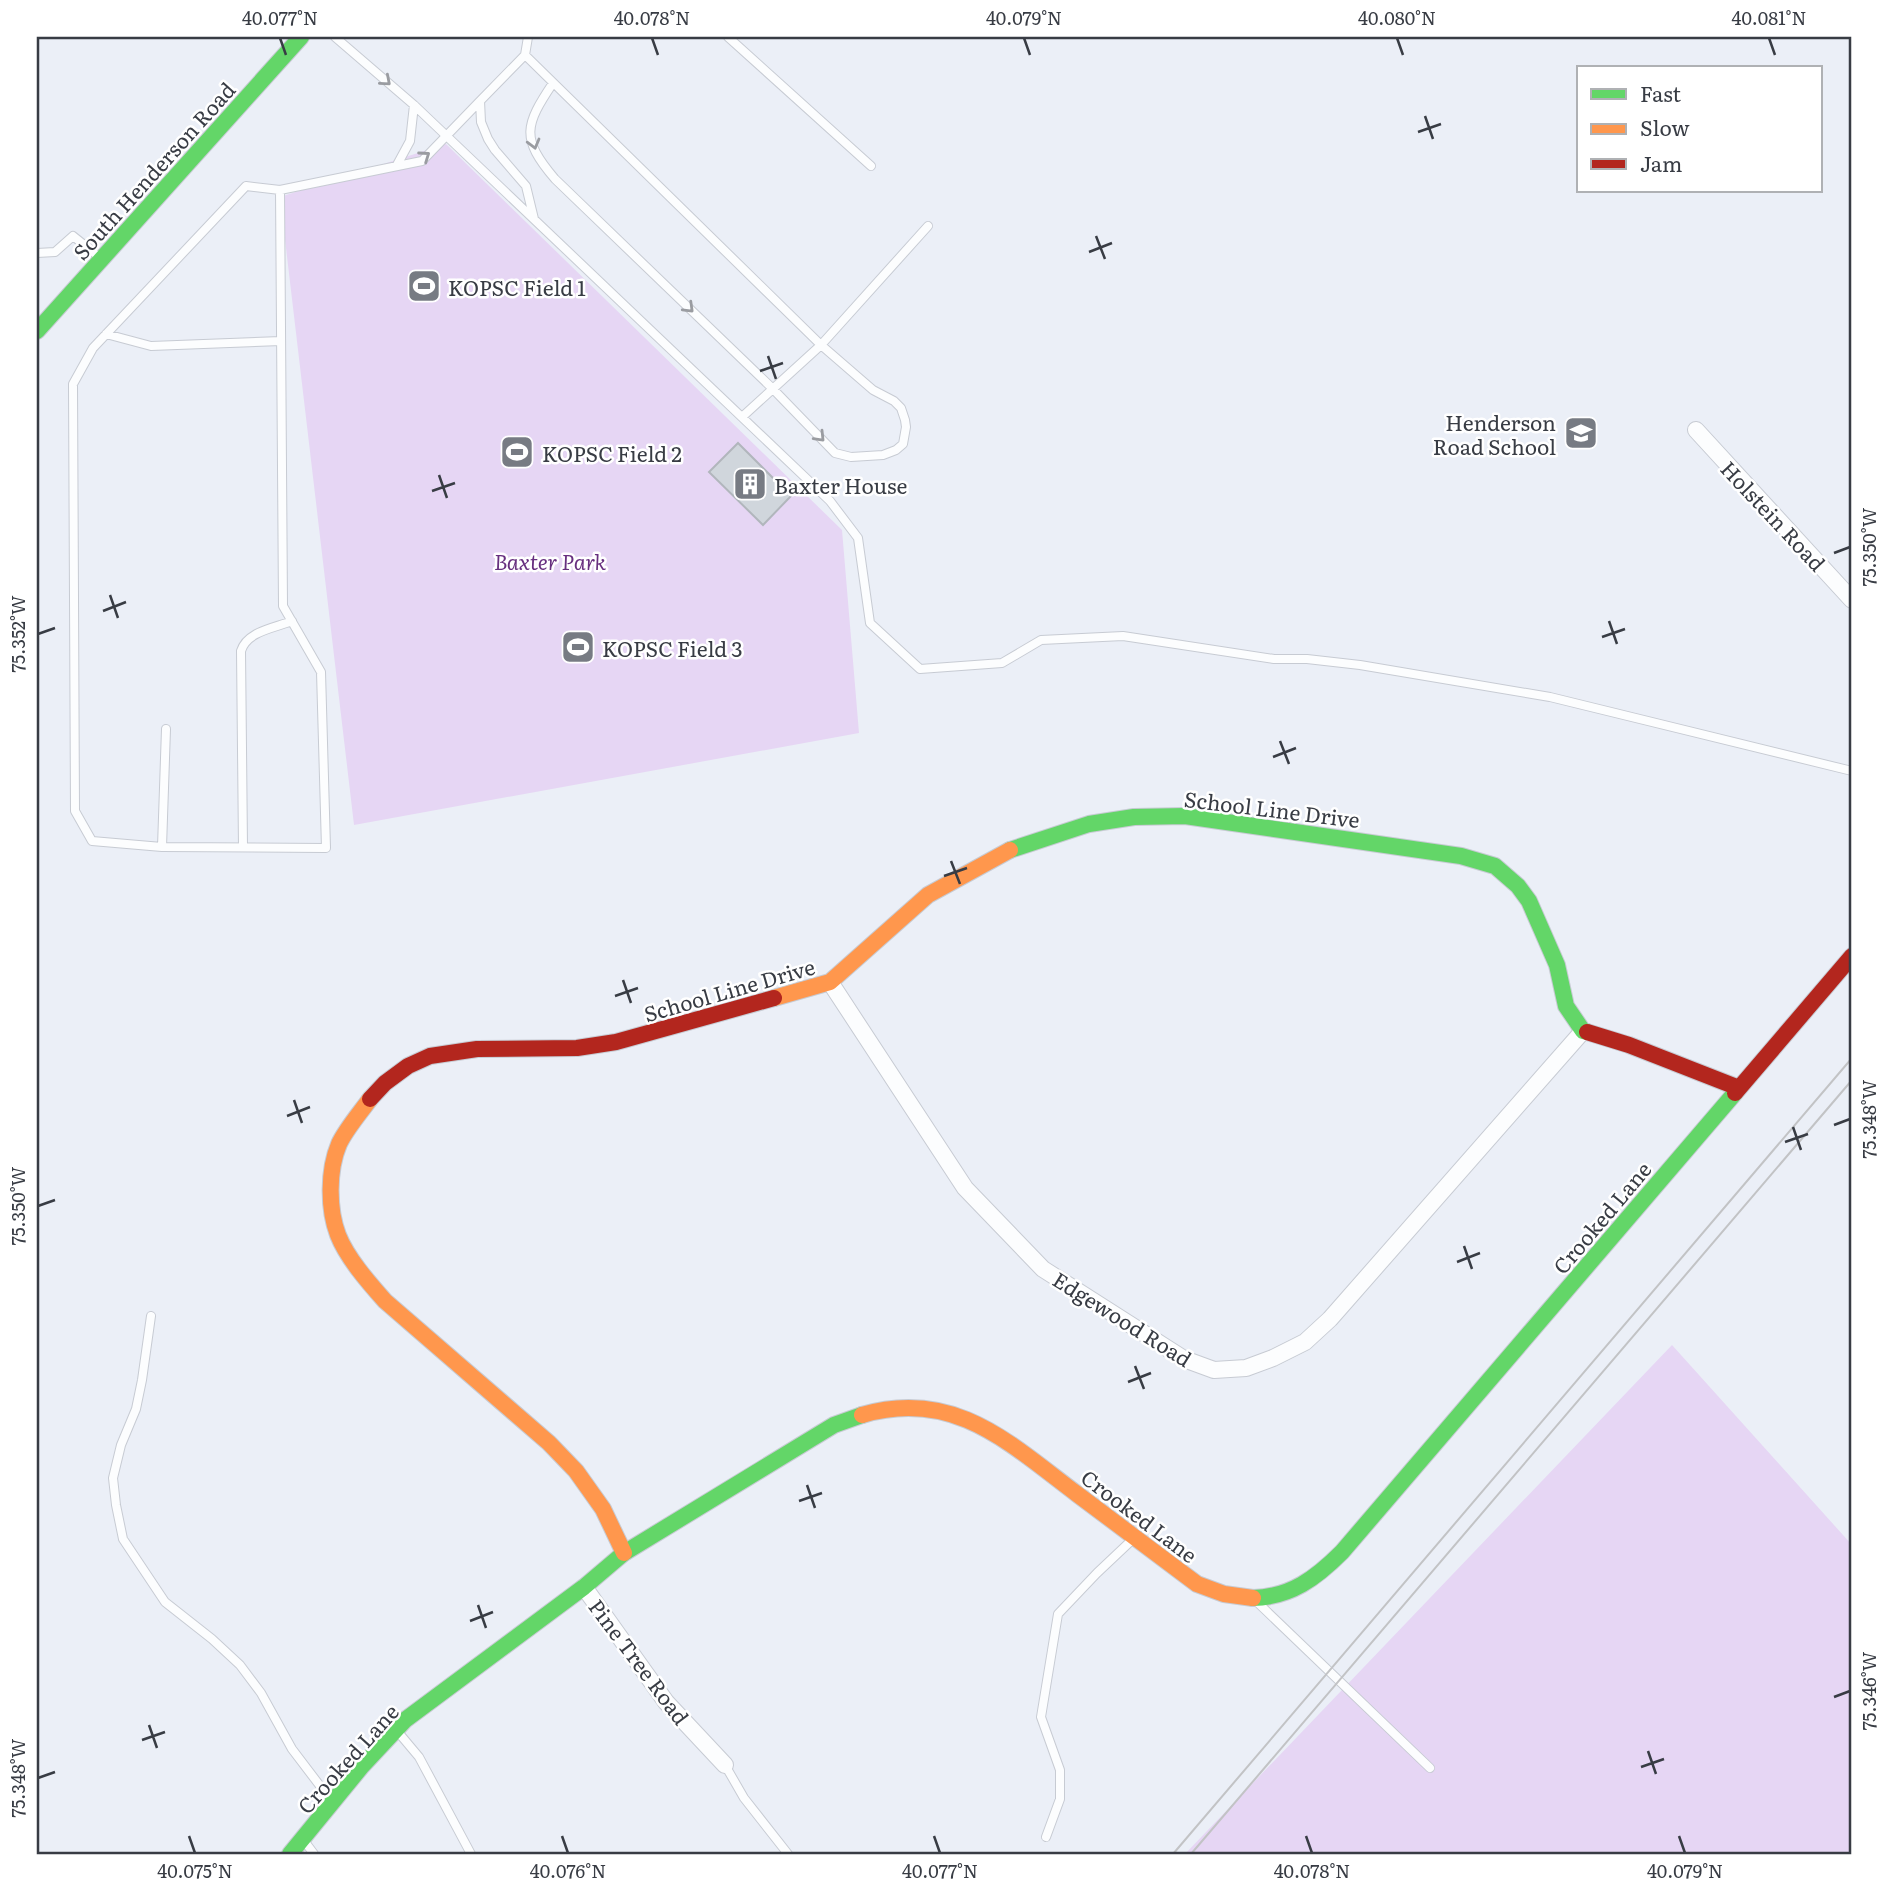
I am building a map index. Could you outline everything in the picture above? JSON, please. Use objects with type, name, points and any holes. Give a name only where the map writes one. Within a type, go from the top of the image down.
[{"type":"street","name":"South Henderson Road","points":[[37,331],[301,37]]},
{"type":"street","name":"Holstein Road","points":[[1696,430],[1852,600]]},
{"type":"street","name":"School Line Drive","points":[[624,1553],[603,1508],[576,1471],[548,1443],[385,1301],[365,1279],[338,1235],[332,1204],[331,1178],[339,1144],[369,1100],[385,1083],[408,1066],[430,1056],[477,1049],[578,1048],[616,1042],[830,982],[928,895],[1004,852],[1089,824],[1133,817],[1185,816],[1461,856],[1496,866],[1530,901],[1557,965],[1566,1006],[1583,1031]]},
{"type":"street","name":"Crooked Lane","points":[[290,1854],[405,1720],[584,1587],[624,1553],[834,1424],[867,1411],[900,1405],[930,1406],[992,1430],[1197,1584],[1224,1595],[1255,1600],[1283,1594],[1301,1585],[1335,1562],[1852,956]]},
{"type":"street","name":"Edgewood Road","points":[[830,982],[965,1188],[1043,1269],[1184,1359],[1214,1370],[1245,1368],[1305,1342],[1330,1319],[1583,1031]]},
{"type":"street","points":[[1583,1031],[1629,1045],[1739,1088]]},
{"type":"street","name":"Pine Tree Road","points":[[584,1587],[666,1702],[725,1765]]},
{"type":"lane","points":[[335,37],[414,104],[830,501],[858,538],[870,623],[920,669],[1002,663],[1041,640],[1123,636],[1274,659],[1307,659],[1360,666],[1550,697],[1852,771]]},
{"type":"lane","points":[[280,190],[284,606],[321,672],[326,848],[162,847],[92,841],[75,811],[73,384],[93,348],[246,186],[280,190],[422,161],[525,55],[528,37]]},
{"type":"lane","points":[[728,37],[871,166]]},
{"type":"lane","points":[[525,55],[821,345],[873,390],[894,401],[901,408],[906,427],[905,437],[896,450],[866,457],[835,453],[772,388],[555,179],[537,158],[530,124],[533,113],[553,83]]},
{"type":"lane","points":[[480,101],[481,122],[488,139],[526,186],[534,219]]},
{"type":"lane","points":[[397,165],[410,141],[414,104]]},
{"type":"lane","points":[[742,417],[821,345],[928,226]]},
{"type":"lane","points":[[37,253],[55,252],[73,236],[101,258]]},
{"type":"lane","points":[[106,334],[151,346],[281,341]]},
{"type":"lane","points":[[243,848],[241,651],[244,642],[251,636],[292,621]]},
{"type":"lane","points":[[162,847],[166,729]]},
{"type":"lane","points":[[150,1316],[136,1409],[121,1445],[114,1478],[123,1539],[165,1602],[240,1665],[261,1693],[292,1749],[332,1802]]},
{"type":"lane","points":[[1046,1837],[1060,1799],[1060,1770],[1041,1717],[1058,1614],[1135,1537]]},
{"type":"lane","points":[[1255,1600],[1430,1768]]},
{"type":"lane","points":[[396,1730],[419,1756],[471,1854]]},
{"type":"lane","points":[[725,1765],[744,1798],[788,1854]]},
{"type":"lane","points":[[303,1839],[314,1854]]},
{"type":"green space","name":"Baxter Park","points":[[446,144],[842,530],[859,733],[354,825],[280,197]]},
{"type":"green space","points":[[1672,1345],[1852,1545],[1852,1854],[1185,1854]]},
{"type":"building","name":"Baxter House","points":[[738,443],[791,496],[763,525],[709,472]]},
{"type":"tram line","points":[[1173,1854],[1852,1058]]},
{"type":"tram line","points":[[1191,1854],[1852,1080]]},
{"type":"traffic: fast","points":[[37,331],[301,37]]},
{"type":"traffic: fast","points":[[1010,850],[1089,824],[1134,817],[1185,816],[1461,856],[1495,866],[1518,886],[1529,901],[1557,965],[1566,1006],[1583,1031],[1587,1032]]},
{"type":"traffic: fast","points":[[1253,1598],[1291,1590],[1312,1578],[1342,1552],[1735,1093]]},
{"type":"traffic: fast","points":[[290,1854],[362,1766],[405,1720],[584,1587],[624,1553],[834,1425],[862,1415]]},
{"type":"traffic: slow","points":[[774,998],[830,982],[928,895],[1010,850]]},
{"type":"traffic: slow","points":[[370,1099],[349,1127],[335,1154],[331,1190],[332,1213],[342,1244],[385,1301],[549,1443],[576,1471],[603,1509],[624,1553]]},
{"type":"traffic: slow","points":[[862,1415],[895,1409],[925,1409],[953,1415],[978,1425],[1028,1456],[1197,1584],[1224,1594],[1253,1598]]},
{"type":"traffic: jam","points":[[1735,1093],[1852,956]]},
{"type":"traffic: jam","points":[[370,1099],[385,1083],[408,1066],[430,1056],[477,1049],[577,1048],[616,1042],[774,998]]},
{"type":"traffic: jam","points":[[1587,1032],[1629,1045],[1739,1088]]},
{"type":"place","name":"KOPSC Field 1","points":[[424,286]]},
{"type":"place","name":"Henderson Road School","points":[[1581,433]]},
{"type":"place","name":"KOPSC Field 2","points":[[517,452]]},
{"type":"place","name":"Baxter House","points":[[750,484]]},
{"type":"place","name":"KOPSC Field 3","points":[[578,647]]}]
